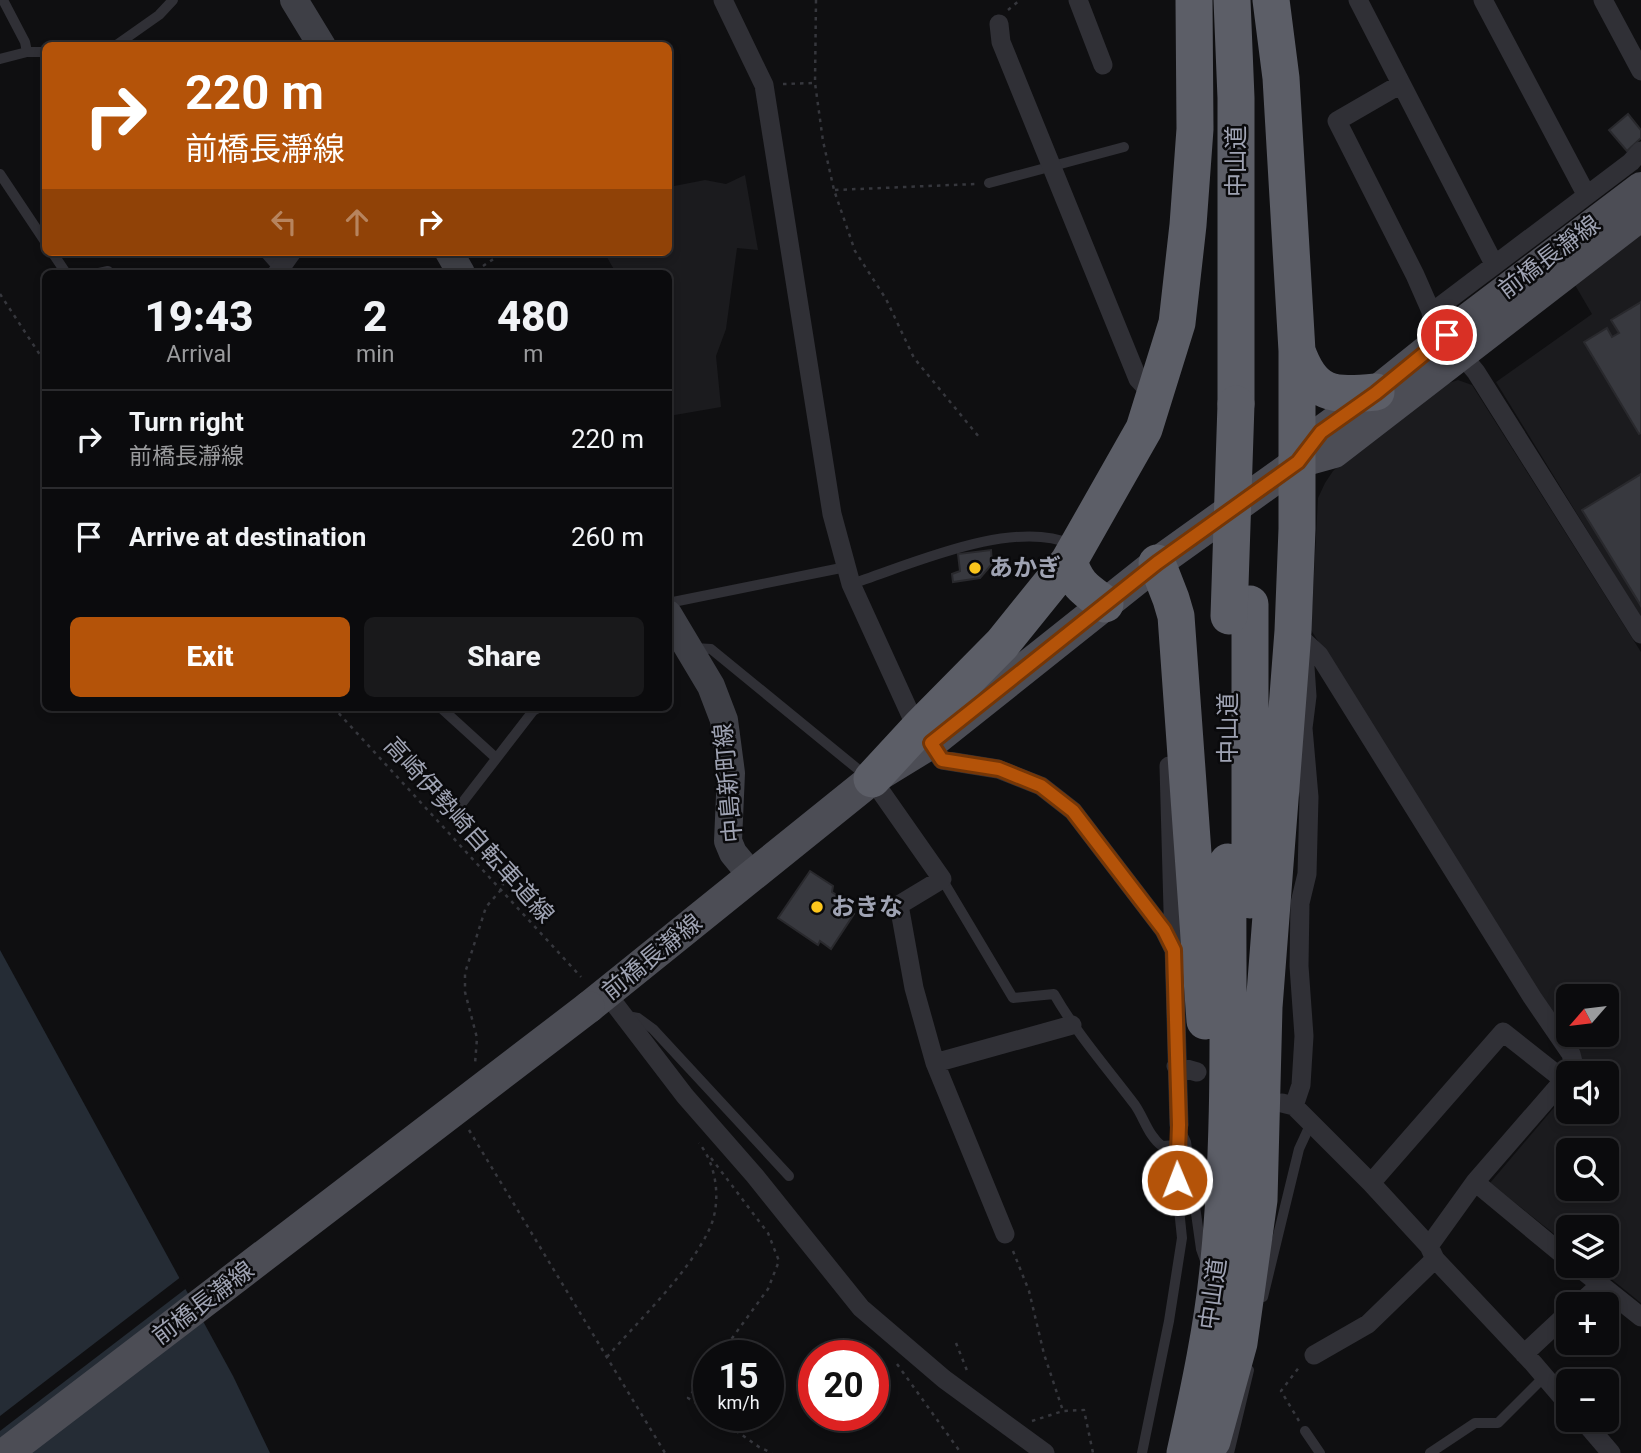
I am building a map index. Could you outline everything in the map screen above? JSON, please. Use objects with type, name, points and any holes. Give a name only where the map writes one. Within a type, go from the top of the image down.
[{"type":"highway","points":[[872,779],[926,735],[1073,554],[1144,429],[1156,398],[1177,323],[1195,130],[1194,0]]},
{"type":"highway","name":"中山道","points":[[1232,0],[1245,402]]},
{"type":"highway","name":"中山道","points":[[1209,1450],[1226,1158],[1245,402],[1256,185],[1251,0]]},
{"type":"highway","points":[[1209,1450],[1239,1343],[1259,1200],[1264,1007],[1298,636],[1297,351],[1281,78],[1271,0]]},
{"type":"highway","points":[[1297,351],[1304,369],[1319,387],[1344,395],[1376,393]]},
{"type":"highway","points":[[1073,554],[1073,574],[1081,587],[1105,604]]},
{"type":"highway","points":[[1157,563],[1176,616],[1213,1132],[1218,1275]]},
{"type":"highway","name":"中山道","points":[[1209,1450],[1237,1271],[1248,1121],[1250,1008],[1240,610]]},
{"type":"main road","points":[[294,0],[320,42]]},
{"type":"main road","name":"前橋長瀞線","points":[[926,735],[1298,462],[1321,432],[1376,393],[1446,334],[1641,188]]},
{"type":"main road","name":"前橋長瀞線","points":[[1298,462],[1334,452],[1446,334],[1641,215]]},
{"type":"main road","points":[[454,256],[471,270]]},
{"type":"main road","name":"中島新町線","points":[[672,620],[711,686],[726,728],[731,773],[728,841],[733,853],[752,876]]},
{"type":"main road","name":"前橋長瀞線","points":[[6,1453],[606,1006],[752,876],[872,779]]},
{"type":"street","points":[[723,0],[764,85],[832,514],[849,575],[913,720],[942,760],[999,769],[1041,786],[1073,811],[1164,930],[1174,950]]},
{"type":"street","points":[[1078,0],[1103,65]]},
{"type":"street","points":[[1168,357],[1156,339],[1178,210],[1177,0]]},
{"type":"street","points":[[1358,0],[1494,264]]},
{"type":"street","points":[[1483,0],[1586,194]]},
{"type":"street","points":[[1603,0],[1641,71]]},
{"type":"street","points":[[999,24],[1001,42],[1138,379],[1156,398]]},
{"type":"street","points":[[1401,85],[1337,121],[1446,334],[1476,372],[1641,634]]},
{"type":"street","points":[[1446,334],[1494,264],[1631,162],[1641,151]]},
{"type":"street","points":[[1298,636],[1319,655],[1532,997],[1571,1054],[1573,1061]]},
{"type":"street","points":[[1298,636],[1307,696],[1303,728],[1309,797],[1307,874],[1300,903],[1299,966],[1304,1036],[1301,1085],[1288,1104],[1311,1122],[1371,1183],[1556,1390]]},
{"type":"street","points":[[1166,642],[1177,1135]]},
{"type":"street","points":[[872,779],[942,879],[899,905],[914,988],[935,1063],[1005,1234]]},
{"type":"street","points":[[606,1006],[755,1177],[861,1308],[944,1379],[1045,1453]]},
{"type":"street","points":[[935,1063],[1072,1025]]},
{"type":"street","points":[[1371,1183],[1503,1032],[1556,1068]]},
{"type":"street","points":[[1176,1066],[1197,1072]]},
{"type":"street","points":[[1314,1355],[1368,1324],[1432,1253],[1475,1182],[1556,1089]]},
{"type":"street","points":[[1475,1182],[1556,1249]]},
{"type":"street","points":[[1592,1278],[1641,1317]]},
{"type":"street","points":[[1592,1292],[1600,1285]]},
{"type":"street","points":[[1524,1354],[1556,1325]]},
{"type":"street","points":[[1592,1432],[1611,1453]]},
{"type":"lane","points":[[3,0],[25,42],[27,52]]},
{"type":"lane","points":[[121,42],[159,15],[173,0]]},
{"type":"lane","points":[[0,59],[27,52],[42,52]]},
{"type":"lane","points":[[989,183],[1124,147]]},
{"type":"lane","points":[[0,174],[4,191],[42,238]]},
{"type":"lane","points":[[672,603],[849,575],[1012,536],[1061,540],[1073,554]]},
{"type":"lane","points":[[690,648],[711,649],[872,779]]},
{"type":"lane","points":[[444,711],[496,758]]},
{"type":"lane","points":[[462,803],[533,711]]},
{"type":"lane","points":[[942,879],[1013,998],[1054,994],[1072,1025],[1136,1107],[1156,1142],[1162,1146],[1177,1135]]},
{"type":"lane","points":[[606,1006],[638,1018],[653,1029],[789,1176]]},
{"type":"lane","points":[[1261,1306],[1299,1149],[1311,1122]]},
{"type":"lane","points":[[1177,1135],[1186,1142],[1200,1249],[1218,1275]]},
{"type":"lane","points":[[1142,1453],[1169,1321],[1182,1238],[1177,1135]]},
{"type":"lane","points":[[1209,1450],[1246,1390],[1252,1354]]},
{"type":"lane","points":[[1430,1453],[1475,1423],[1498,1423],[1544,1377]]},
{"type":"lane","points":[[1305,1431],[1320,1453]]},
{"type":"path","points":[[816,0],[815,83],[823,141],[834,190],[855,251],[886,299],[914,358],[979,437]]},
{"type":"path","points":[[764,85],[815,83]]},
{"type":"path","points":[[834,190],[989,183]]},
{"type":"path","points":[[471,270],[497,256]]},
{"type":"path","points":[[0,294],[42,358]]},
{"type":"path","name":"高崎伊勢崎自転車道線","points":[[336,711],[581,977]]},
{"type":"path","points":[[462,803],[458,810],[464,823],[500,875],[503,885],[486,907],[465,973],[465,992],[477,1038],[475,1065]]},
{"type":"path","points":[[470,1119],[469,1132],[665,1453]]},
{"type":"path","points":[[694,1135],[768,1233],[779,1261],[768,1289],[731,1340]]},
{"type":"path","points":[[607,1357],[685,1267],[710,1229],[716,1205],[714,1168],[709,1155]]},
{"type":"path","points":[[1005,1234],[1029,1291],[1044,1354],[1063,1411]]},
{"type":"path","points":[[956,1343],[969,1376]]},
{"type":"path","points":[[1305,1431],[1281,1391],[1300,1366],[1314,1355]]},
{"type":"path","points":[[894,1359],[961,1453]]},
{"type":"path","points":[[1023,1414],[1033,1422],[1063,1411],[1084,1410],[1093,1453]]},
{"type":"path","points":[[736,1431],[772,1453]]},
{"type":"shaded area","points":[[745,175],[758,250],[737,248],[726,329],[716,356],[721,407],[672,415],[672,270],[614,270],[606,256],[672,256],[672,186],[705,180],[726,184]]},
{"type":"shaded area","points":[[1641,234],[1641,618],[1496,382],[1592,314],[1575,285]]},
{"type":"shaded area","points":[[1458,380],[1472,385],[1641,652],[1641,1303],[1610,1278],[1619,1278],[1619,1215],[1556,1215],[1556,1235],[1490,1183],[1556,1105],[1556,1124],[1619,1124],[1619,1061],[1574,1061],[1571,1047],[1619,1047],[1619,984],[1556,984],[1556,1021],[1311,630],[1318,498],[1333,471],[1449,383]]},
{"type":"shaded area","points":[[0,950],[233,1376],[270,1453],[0,1453]]},
{"type":"pier","points":[[182,1276],[188,1287],[0,1431],[0,1416]]},
{"type":"building","points":[[1628,114],[1641,130],[1641,138],[1627,151],[1609,130]]},
{"type":"building","points":[[1641,302],[1639,434],[1584,342],[1607,328],[1612,337],[1619,333],[1611,320]]},
{"type":"building","points":[[1641,474],[1641,606],[1582,510]]},
{"type":"building","name":"あかぎ","points":[[991,550],[992,564],[980,578],[953,582],[952,574],[960,571],[958,554]]},
{"type":"building","name":"おきな","points":[[810,871],[833,886],[832,892],[851,905],[848,910],[854,914],[831,949],[820,941],[818,945],[778,918]]},
{"type":"place","name":"あかぎ","points":[[975,568]]},
{"type":"place","name":"おきな","points":[[817,907]]},
{"type":"route","points":[[1177,1180],[1176,1145],[1179,1125],[1174,950],[1164,930],[1073,811],[1041,786],[999,769],[942,760],[931,743],[1157,563],[1298,462],[1321,432],[1376,393],[1447,335]]}]
